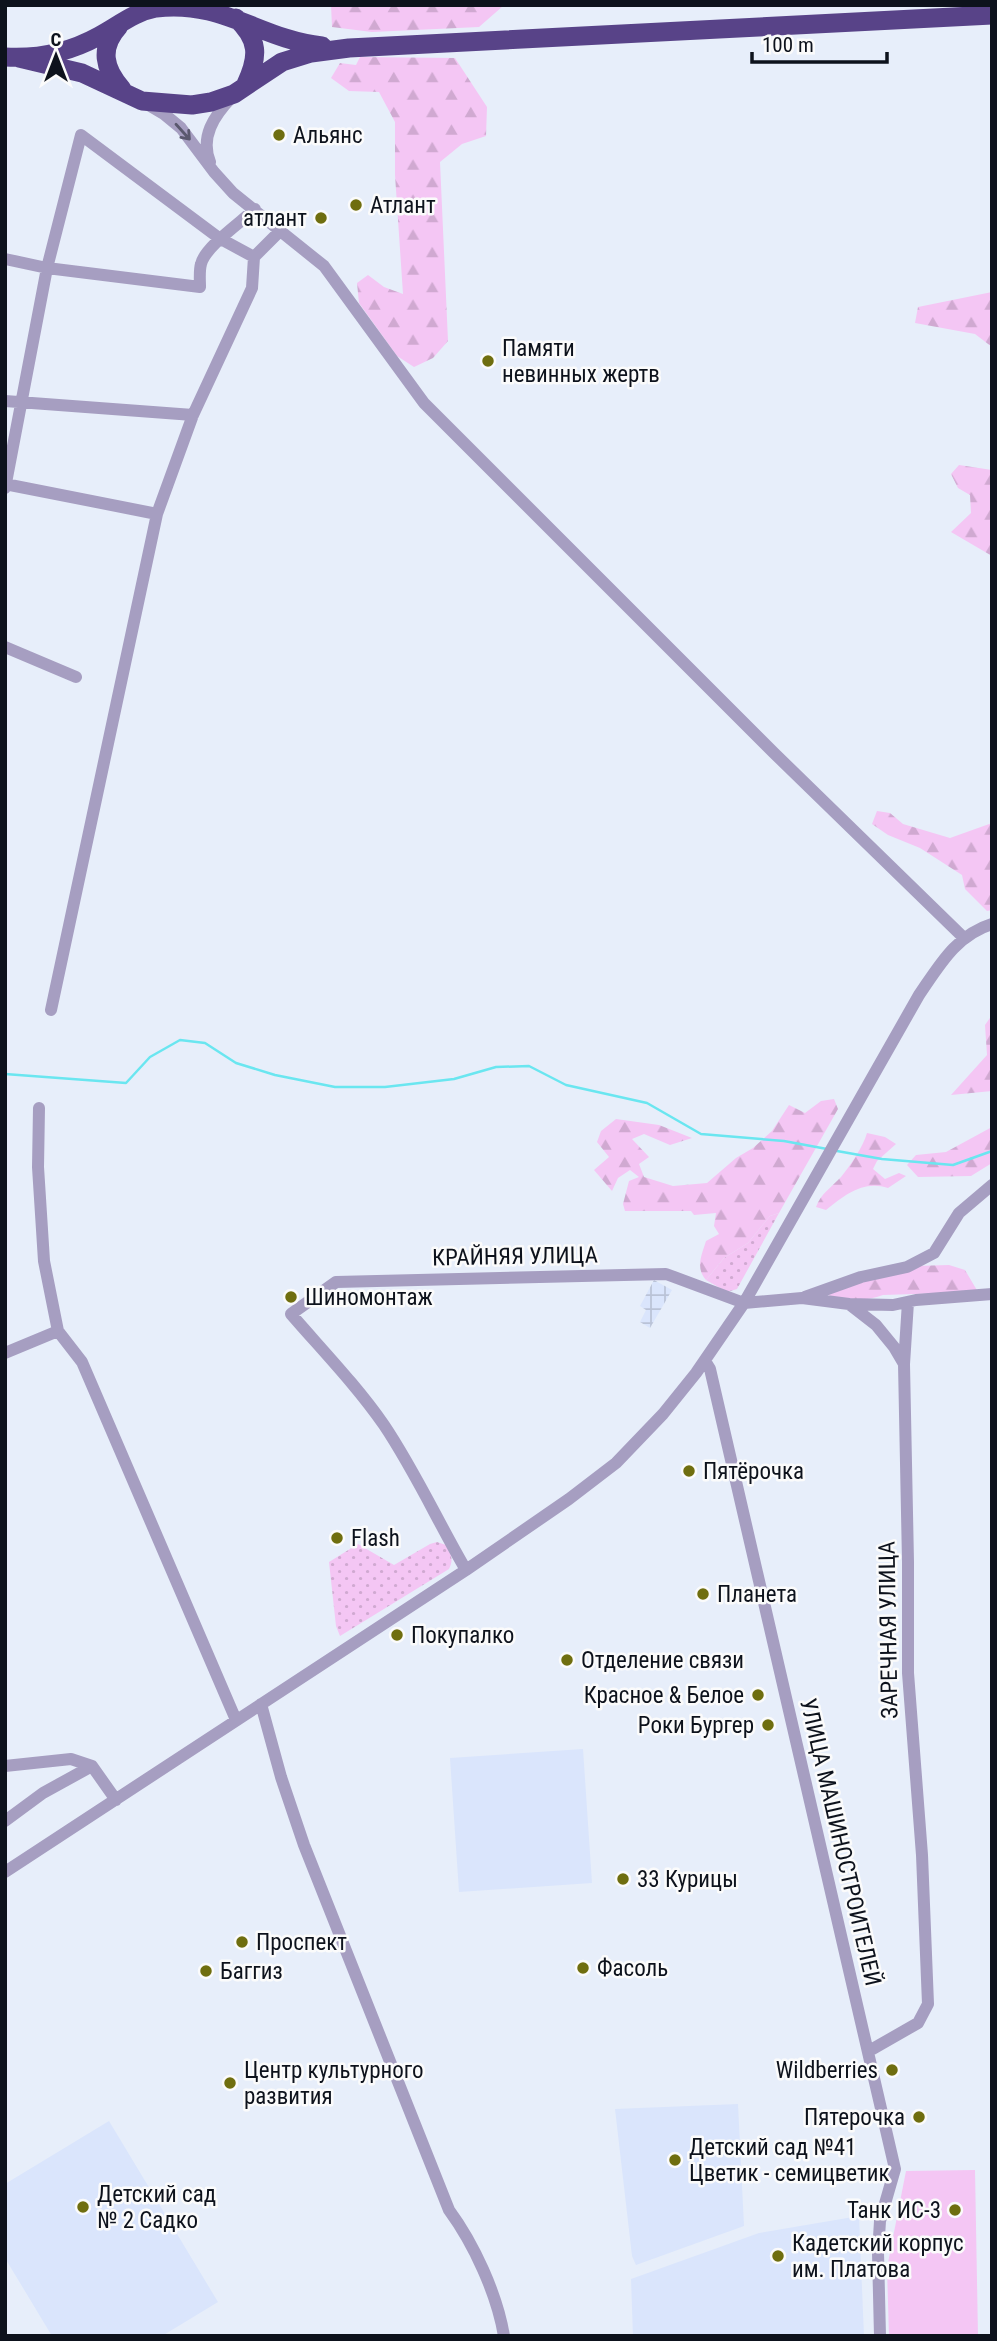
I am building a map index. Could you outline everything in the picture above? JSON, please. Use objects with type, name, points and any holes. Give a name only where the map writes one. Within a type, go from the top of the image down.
[{"type":"highway","points":[[12,57],[43,55],[71,49],[100,36],[136,12],[157,7],[202,6],[226,10],[288,40],[349,48]]},
{"type":"highway","points":[[226,10],[245,27],[256,48],[256,60],[240,89]]},
{"type":"highway","points":[[125,92],[111,77],[105,64],[105,50],[116,29],[136,12]]},
{"type":"highway","points":[[12,57],[67,68],[142,101],[192,105],[211,102],[240,89],[282,62],[311,53],[349,48],[992,15]]},
{"type":"street","points":[[214,172],[206,142],[211,124],[218,112],[240,89]]},
{"type":"street","points":[[142,101],[181,128],[233,193],[324,266],[424,403],[764,743],[964,938]]},
{"type":"street","points":[[157,514],[6,486],[47,268],[80,135],[219,238],[254,257]]},
{"type":"street","points":[[5,259],[47,268],[200,287],[201,263],[219,238],[231,232],[255,209]]},
{"type":"street","points":[[51,1010],[157,514],[193,415],[252,288],[254,257],[280,231]]},
{"type":"street","points":[[5,401],[193,415]]},
{"type":"street","points":[[5,647],[76,677]]},
{"type":"street","points":[[5,1872],[466,1570],[616,1463],[663,1414],[705,1361],[744,1303],[919,995],[953,947],[964,938],[992,924]]},
{"type":"street","points":[[39,1108],[38,1167],[44,1261],[58,1331],[82,1362],[236,1720]]},
{"type":"street","points":[[802,1298],[861,1277],[907,1267],[934,1253],[959,1213],[992,1185]]},
{"type":"street","name":"КРАЙНЯЯ УЛИЦА","points":[[466,1570],[405,1458],[383,1424],[354,1384],[291,1314],[336,1282],[666,1273],[744,1303]]},
{"type":"street","points":[[744,1303],[802,1298],[849,1304],[893,1305],[992,1294]]},
{"type":"street","name":"ЗАРЕЧНАЯ УЛИЦА","points":[[869,2051],[918,2023],[928,2004],[922,1856],[908,1673],[904,1364],[908,1302]]},
{"type":"street","points":[[849,1304],[876,1325],[904,1364]]},
{"type":"street","points":[[5,1353],[58,1331]]},
{"type":"street","name":"УЛИЦА МАШИНОСТРОИТЕЛЕЙ","points":[[705,1361],[710,1369],[895,2169],[880,2221],[880,2336]]},
{"type":"street","points":[[261,1704],[281,1777],[304,1845],[449,2210],[467,2235],[495,2304],[504,2336]]},
{"type":"street","points":[[5,1766],[71,1759],[92,1766],[116,1800]]},
{"type":"street","points":[[5,1821],[43,1793],[92,1766]]},
{"type":"shaded area","points":[[654,1280],[672,1290],[650,1328],[640,1322],[646,1310],[640,1306]]},
{"type":"shaded area","points":[[583,1749],[592,1883],[459,1892],[450,1758]]},
{"type":"shaded area","points":[[738,2104],[744,2226],[636,2265],[632,2256],[615,2109]]},
{"type":"shaded area","name":"Детский сад № 2 Садко","points":[[109,2121],[218,2302],[162,2336],[52,2336],[5,2258],[5,2184]]},
{"type":"shaded area","name":"Кадетский корпус им. Платова","points":[[859,2216],[864,2336],[633,2336],[631,2279],[759,2233]]},
{"type":"green space","points":[[331,5],[503,6],[479,27],[372,32],[332,27]]},
{"type":"green space","points":[[360,57],[455,58],[487,107],[486,136],[462,144],[440,162],[448,341],[433,358],[414,367],[397,356],[359,303],[357,283],[368,275],[384,287],[403,294],[395,175],[395,122],[379,92],[349,91],[331,78],[340,63],[356,65]]},
{"type":"green space","points":[[992,292],[992,347],[975,334],[915,323],[918,307]]},
{"type":"green space","points":[[959,465],[992,470],[992,556],[951,532],[971,513],[970,495],[958,488],[951,474]]},
{"type":"green space","points":[[877,811],[890,813],[903,824],[950,838],[992,823],[992,910],[987,911],[965,889],[962,875],[920,848],[888,835],[872,824]]},
{"type":"green space","points":[[992,1015],[992,1091],[951,1095],[987,1055],[985,1025]]},
{"type":"green space","points":[[834,1099],[838,1109],[779,1213],[770,1216],[748,1243],[724,1258],[706,1280],[700,1261],[706,1241],[719,1234],[714,1226],[716,1213],[694,1215],[691,1211],[625,1211],[623,1204],[629,1181],[639,1177],[630,1170],[618,1178],[612,1191],[594,1170],[609,1157],[597,1142],[601,1131],[616,1119],[659,1125],[692,1138],[670,1145],[644,1134],[632,1139],[649,1157],[639,1164],[644,1177],[673,1186],[707,1183],[772,1131],[789,1105],[805,1113],[821,1101]]},
{"type":"green space","points":[[992,1127],[992,1163],[971,1176],[918,1177],[907,1165],[916,1155],[946,1152]]},
{"type":"green space","points":[[867,1133],[885,1137],[896,1144],[877,1161],[873,1169],[885,1179],[899,1173],[906,1176],[888,1188],[862,1187],[826,1210],[816,1207],[823,1194],[852,1162]]},
{"type":"green space","points":[[779,1213],[737,1289],[727,1292],[706,1280],[724,1258],[748,1243],[770,1216]]},
{"type":"green space","points":[[949,1265],[965,1270],[978,1292],[883,1295],[854,1300],[825,1294],[915,1266]]},
{"type":"green space","points":[[437,1542],[446,1545],[449,1551],[452,1559],[449,1569],[340,1636],[336,1626],[329,1562],[358,1544],[394,1565]]},
{"type":"green space","points":[[975,2170],[978,2336],[889,2336],[887,2268],[906,2171]]},
{"type":"waterway","points":[[5,1074],[126,1083],[150,1057],[180,1040],[205,1043],[236,1063],[275,1075],[335,1087],[385,1087],[454,1079],[496,1067],[529,1066],[566,1085],[647,1103],[701,1134],[784,1141],[827,1149]]},
{"type":"waterway","points":[[837,1151],[882,1159],[953,1165],[992,1151]]},
{"type":"place","name":"Альянс","points":[[279,135]]},
{"type":"place","name":"Атлант","points":[[356,205]]},
{"type":"place","name":"атлант","points":[[321,218]]},
{"type":"place","name":"Памяти невинных жертв","points":[[488,361]]},
{"type":"place","name":"Шиномонтаж","points":[[291,1297]]},
{"type":"place","name":"Пятёрочка","points":[[689,1471]]},
{"type":"place","name":"Flash","points":[[337,1538]]},
{"type":"place","name":"Планета","points":[[703,1594]]},
{"type":"place","name":"Покупалко","points":[[397,1635]]},
{"type":"place","name":"Отделение связи","points":[[567,1660]]},
{"type":"place","name":"Красное & Белое","points":[[758,1695]]},
{"type":"place","name":"Роки Бургер","points":[[768,1725]]},
{"type":"place","name":"33 Курицы","points":[[623,1879]]},
{"type":"place","name":"Проспект","points":[[242,1942]]},
{"type":"place","name":"Фасоль","points":[[583,1968]]},
{"type":"place","name":"Баггиз","points":[[206,1971]]},
{"type":"place","name":"Wildberries","points":[[892,2070]]},
{"type":"place","name":"Центр культурного развития","points":[[230,2083]]},
{"type":"place","name":"Пятерочка","points":[[919,2117]]},
{"type":"place","name":"Детский сад №41 Цветик - семицветик","points":[[675,2160]]},
{"type":"place","name":"Детский сад № 2 Садко","points":[[83,2207]]},
{"type":"place","name":"Танк ИС-3","points":[[955,2210]]},
{"type":"place","name":"Кадетский корпус им. Платова","points":[[778,2256]]}]
